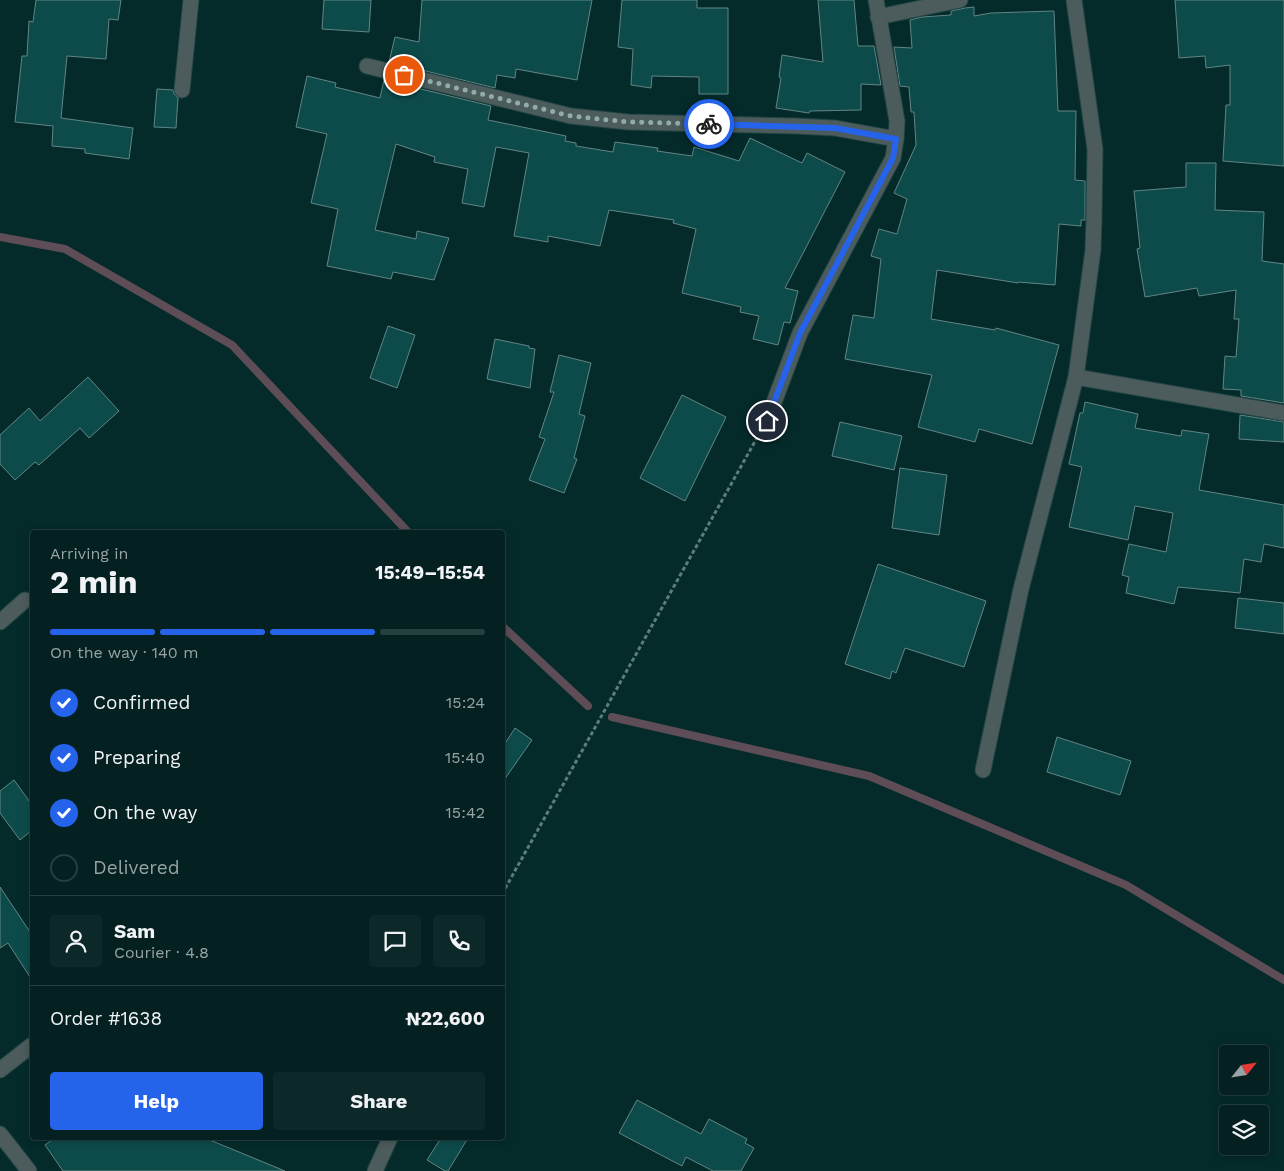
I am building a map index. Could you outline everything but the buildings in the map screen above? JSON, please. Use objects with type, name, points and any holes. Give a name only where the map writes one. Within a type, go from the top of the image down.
[{"type":"street","points":[[182,90],[191,0]]},
{"type":"street","points":[[767,421],[800,333],[893,158],[896,122],[876,0]]},
{"type":"street","points":[[878,17],[960,0]]},
{"type":"street","points":[[983,770],[1021,589],[1076,377],[1092,250],[1095,148],[1074,0]]},
{"type":"street","points":[[367,66],[571,116],[628,122],[835,128],[896,139]]},
{"type":"street","points":[[1076,377],[1284,413]]},
{"type":"street","points":[[0,622],[25,600]]},
{"type":"street","points":[[0,1070],[30,1046]]},
{"type":"street","points":[[0,1134],[29,1171]]},
{"type":"street","points":[[375,1171],[389,1140]]},
{"type":"path","points":[[505,889],[767,421]]},
{"type":"waterway","points":[[0,237],[65,249],[232,345],[406,530]]},
{"type":"waterway","points":[[505,629],[588,706]]},
{"type":"waterway","points":[[612,717],[869,776],[1126,885],[1284,980]]},
{"type":"way so far","points":[[404,75],[571,116],[628,122],[709,124]]},
{"type":"route","points":[[709,124],[835,128],[896,139],[893,158],[800,333],[767,421]]}]
